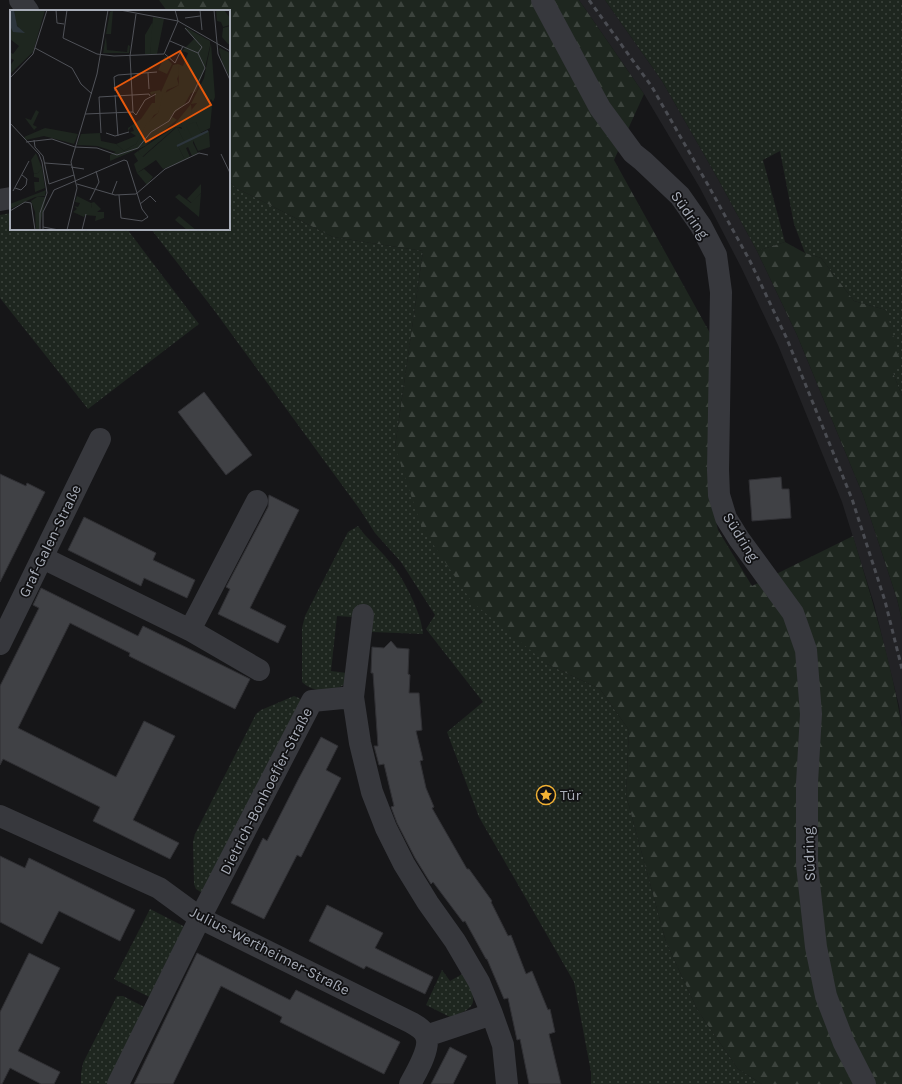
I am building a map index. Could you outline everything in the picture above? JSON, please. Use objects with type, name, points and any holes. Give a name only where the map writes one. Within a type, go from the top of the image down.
[{"type":"street","points":[[20,0],[27,10]]},
{"type":"street","name":"Südring","points":[[542,0],[600,108],[633,153],[680,196],[701,226],[716,255],[721,292],[718,470],[720,495],[726,518],[739,539],[793,613],[806,650],[811,714],[807,865],[816,947],[826,996],[844,1043],[865,1084]]},
{"type":"street","points":[[0,200],[10,198]]},
{"type":"street","name":"Graf-Galen-Straße","points":[[0,644],[100,439]]},
{"type":"street","points":[[190,630],[257,501]]},
{"type":"street","points":[[43,558],[190,630],[259,670]]},
{"type":"street","points":[[363,615],[353,697],[360,743],[370,785],[386,828],[404,864],[428,903],[455,941],[479,982],[492,1014],[502,1045],[507,1084]]},
{"type":"street","name":"Dietrich-Bonhoeffer-Straße","points":[[200,918],[312,701],[353,697]]},
{"type":"street","name":"Julius-Wertheimer-Straße","points":[[0,816],[159,888],[200,918],[412,1023],[421,1029],[426,1036]]},
{"type":"street","points":[[118,1084],[200,918]]},
{"type":"street","points":[[410,1084],[424,1055],[427,1044],[426,1036],[492,1014]]},
{"type":"shaded area","points":[[579,0],[605,0],[662,81],[757,251],[797,335],[863,495],[897,599],[902,620],[902,727],[899,706],[874,604],[842,502],[778,345],[741,267],[700,188],[644,94]]},
{"type":"green space","points":[[159,0],[579,0],[644,94],[614,160],[710,333],[710,497],[718,530],[752,586],[853,536],[880,631],[898,703],[902,727],[902,1084],[762,1084],[738,1069],[698,1011],[666,942],[626,795],[629,730],[600,689],[547,664],[472,602],[422,528],[395,447],[423,251],[333,237],[236,188],[230,182],[230,10],[166,10]]},
{"type":"green space","points":[[605,0],[902,0],[902,396],[893,373],[886,310],[854,301],[821,258],[805,253],[794,224],[780,151],[763,160],[785,242],[757,251],[662,81]]},
{"type":"green space","points":[[230,182],[236,188],[333,237],[423,251],[395,447],[547,664],[600,689],[629,730],[626,795],[666,942],[698,1011],[738,1069],[762,1084],[591,1084],[591,1072],[574,982],[479,817],[447,732],[483,702],[426,629],[435,615],[401,562],[375,533],[361,511],[214,310],[152,230],[230,230]]},
{"type":"green space","points":[[10,213],[10,230],[128,230],[199,324],[88,409],[0,298],[0,215]]},
{"type":"green space","points":[[785,242],[805,253],[821,258],[854,301],[886,310],[901,363],[893,373],[902,396],[902,620],[897,599],[863,495],[797,335],[757,251]]},
{"type":"green space","points":[[358,526],[385,556],[406,585],[419,616],[423,634],[372,632],[373,611],[353,617],[337,616],[331,671],[347,673],[345,684],[335,689],[317,690],[302,682],[302,628],[305,616],[348,532]]},
{"type":"green space","points":[[294,696],[302,701],[207,896],[196,889],[194,884],[193,842],[195,834],[256,714],[261,710]]},
{"type":"green space","points":[[150,909],[191,930],[155,1000],[114,979]]},
{"type":"green space","points":[[442,970],[450,981],[464,973],[473,996],[471,1006],[467,1010],[450,1017],[426,1005]]},
{"type":"green space","points":[[117,996],[123,996],[150,1010],[112,1084],[81,1084],[83,1063]]},
{"type":"building","points":[[204,392],[252,455],[226,475],[178,412]]},
{"type":"building","points":[[0,474],[26,486],[27,483],[45,492],[0,582]]},
{"type":"building","points":[[781,477],[782,489],[789,489],[791,518],[752,521],[749,480]]},
{"type":"building","points":[[269,495],[299,510],[250,608],[286,626],[278,643],[218,614],[230,589],[226,587],[268,507]]},
{"type":"building","points":[[84,517],[156,553],[153,560],[195,580],[187,598],[144,578],[141,586],[68,550]]},
{"type":"building","points":[[41,588],[138,636],[143,626],[250,679],[235,709],[129,656],[130,653],[70,623],[18,728],[116,777],[144,721],[175,736],[133,820],[179,843],[170,859],[93,821],[100,807],[3,759],[0,765],[0,686],[39,608],[33,605]]},
{"type":"building","points":[[391,641],[397,648],[409,649],[409,693],[419,693],[422,730],[416,731],[423,760],[420,761],[426,788],[434,807],[432,808],[467,869],[469,869],[492,901],[491,902],[508,936],[511,935],[526,974],[532,971],[548,1010],[550,1009],[555,1032],[549,1034],[561,1084],[529,1084],[520,1039],[517,1040],[508,998],[504,999],[487,959],[465,921],[463,922],[433,882],[431,884],[415,858],[397,823],[391,807],[394,806],[384,764],[379,765],[374,746],[378,746],[373,673],[371,673],[372,647],[384,648]]},
{"type":"building","points":[[321,737],[338,746],[326,770],[341,778],[301,857],[297,855],[264,919],[231,903],[263,838],[267,841]]},
{"type":"building","points":[[0,856],[25,868],[29,858],[135,910],[120,941],[59,911],[42,944],[0,922]]},
{"type":"building","points":[[327,905],[383,933],[375,948],[433,977],[425,994],[366,966],[364,969],[309,941]]},
{"type":"building","points":[[29,953],[60,968],[18,1051],[60,1072],[54,1084],[41,1084],[10,1068],[2,1084],[0,1084],[0,1012]]},
{"type":"building","points":[[197,953],[290,1000],[296,990],[400,1042],[384,1074],[280,1022],[282,1017],[221,986],[173,1084],[134,1084]]},
{"type":"building","points":[[450,1047],[467,1056],[453,1084],[431,1084]]},
{"type":"railway","points":[[589,0],[652,87],[750,261],[787,339],[852,499],[885,601],[902,669]]},
{"type":"place","name":"Tür","points":[[546,795]]}]
